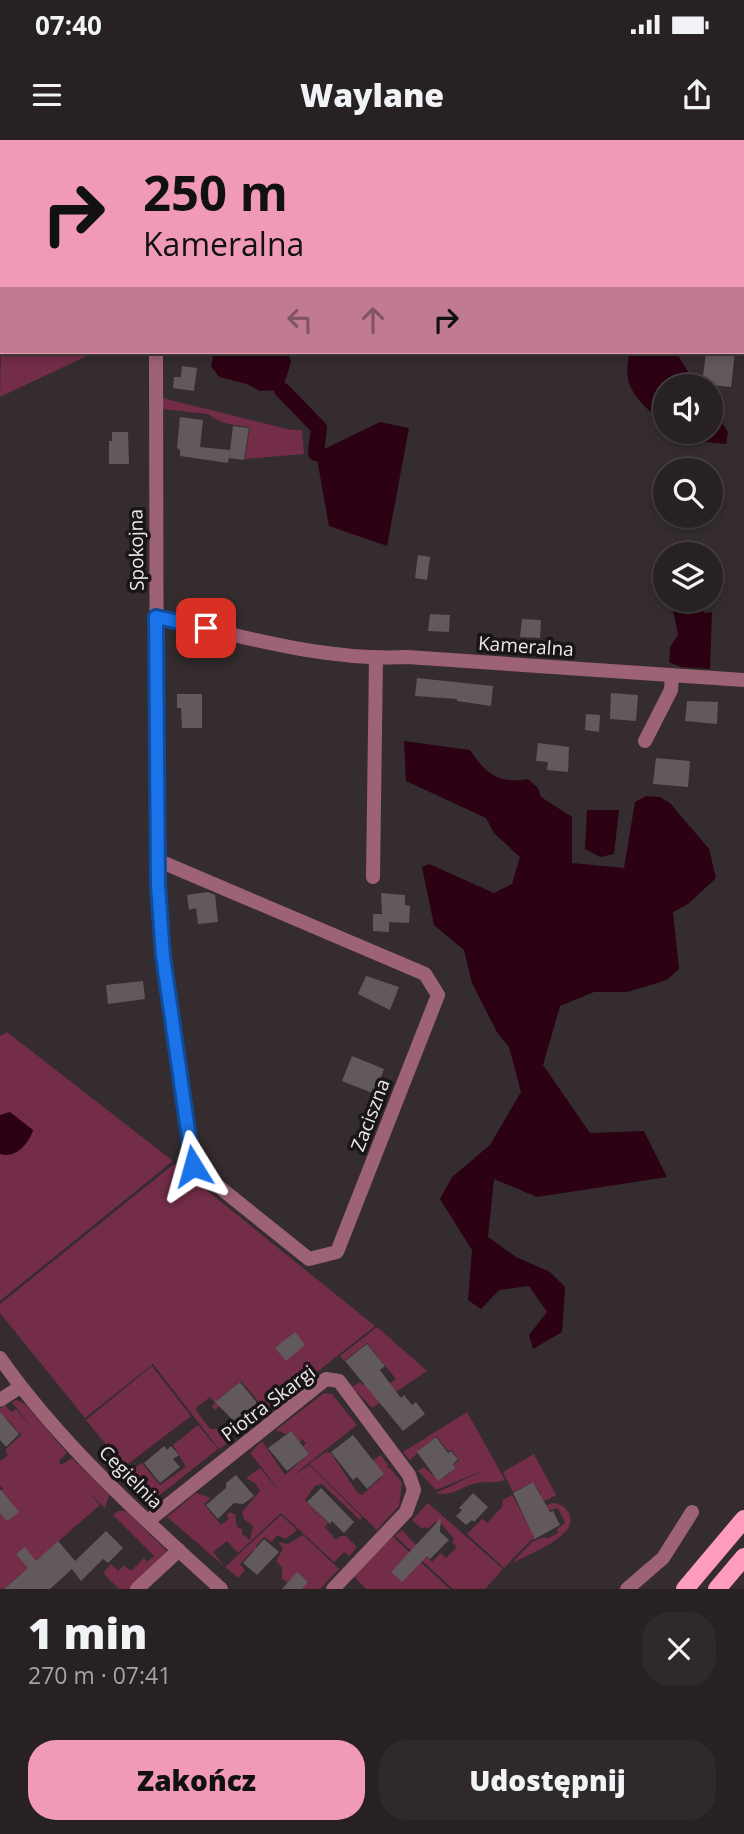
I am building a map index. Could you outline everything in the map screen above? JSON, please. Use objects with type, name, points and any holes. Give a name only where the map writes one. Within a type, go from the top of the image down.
[{"type":"main road","points":[[685,1589],[744,1519]]},
{"type":"main road","points":[[717,1589],[744,1557]]},
{"type":"street","name":"Spokojna","points":[[156,354],[157,860],[163,956],[193,1166]]},
{"type":"street","points":[[154,412],[171,414]]},
{"type":"street","name":"Kameralna","points":[[156,617],[305,650],[376,658],[407,657],[744,680]]},
{"type":"street","points":[[373,877],[376,658]]},
{"type":"street","points":[[645,741],[671,690],[672,675]]},
{"type":"street","name":"Zaciszna","points":[[157,860],[425,974],[438,995],[337,1252],[309,1259],[193,1166]]},
{"type":"street","name":"Cegielnia","points":[[0,1358],[20,1387],[99,1475],[221,1589]]},
{"type":"street","name":"Piotra Skargi","points":[[148,1521],[326,1379],[339,1381],[409,1475],[414,1490],[405,1512],[332,1589]]},
{"type":"street","points":[[0,1400],[20,1387]]},
{"type":"street","points":[[627,1589],[663,1558],[692,1512]]},
{"type":"street","points":[[137,1589],[179,1550]]},
{"type":"shaded area","points":[[1,354],[91,354],[0,397]]},
{"type":"shaded area","points":[[214,354],[289,354],[291,362],[282,390],[260,391],[247,384],[219,377],[211,366]]},
{"type":"shaded area","points":[[630,354],[677,354],[689,374],[653,374],[653,414],[634,393],[628,375]]},
{"type":"shaded area","points":[[162,398],[291,430],[302,430],[304,454],[245,459],[250,427],[222,422],[208,414],[162,409]]},
{"type":"shaded area","points":[[380,422],[409,428],[387,546],[329,526],[316,453]]},
{"type":"shaded area","points":[[723,424],[728,432],[726,444],[723,444]]},
{"type":"shaded area","points":[[674,612],[712,612],[710,669],[681,667],[669,662],[670,647],[678,635]]},
{"type":"shaded area","points":[[404,741],[470,750],[487,771],[494,775],[509,780],[528,779],[538,788],[541,797],[572,817],[572,863],[624,868],[635,802],[646,796],[660,797],[670,803],[709,849],[716,878],[688,904],[673,912],[679,969],[667,980],[627,992],[594,992],[560,1006],[543,1065],[590,1133],[644,1131],[667,1177],[537,1197],[494,1179],[488,1237],[516,1257],[550,1272],[565,1287],[562,1332],[533,1349],[529,1335],[547,1312],[529,1286],[499,1290],[481,1309],[468,1300],[472,1250],[440,1199],[452,1177],[490,1145],[521,1092],[509,1047],[498,1034],[472,983],[464,950],[434,925],[422,867],[429,864],[494,893],[512,884],[520,857],[494,833],[486,818],[406,781]]},
{"type":"shaded area","points":[[587,810],[619,810],[614,854],[600,857],[585,849]]},
{"type":"shaded area","points":[[7,1032],[173,1161],[0,1301],[0,1036]]},
{"type":"shaded area","points":[[10,1112],[33,1130],[21,1149],[6,1155],[0,1154],[0,1115]]},
{"type":"shaded area","points":[[174,1164],[375,1326],[241,1432],[235,1424],[262,1406],[241,1381],[217,1400],[221,1405],[215,1410],[212,1406],[215,1403],[210,1397],[195,1409],[210,1429],[219,1429],[228,1443],[219,1449],[153,1364],[85,1418],[0,1313],[0,1304]]},
{"type":"shaded area","points":[[377,1327],[427,1371],[372,1408],[352,1387],[360,1382],[363,1385],[366,1383],[375,1394],[396,1379],[367,1343],[344,1361],[340,1356]]},
{"type":"shaded area","points":[[152,1366],[191,1416],[124,1467],[86,1420]]},
{"type":"shaded area","points":[[324,1393],[332,1394],[357,1425],[291,1477],[309,1465],[362,1517],[360,1520],[322,1484],[315,1486],[305,1500],[328,1523],[325,1527],[336,1540],[346,1536],[357,1547],[349,1556],[344,1552],[334,1562],[281,1513],[238,1553],[227,1541],[213,1552],[224,1566],[167,1517],[196,1493],[211,1498],[204,1504],[221,1525],[229,1519],[229,1512],[235,1514],[237,1527],[242,1529],[242,1534],[250,1540],[253,1526],[244,1519],[242,1512],[260,1491],[256,1484],[246,1478],[260,1468],[283,1495],[250,1453],[262,1441],[285,1475],[309,1454],[303,1446],[306,1443],[303,1440],[300,1442],[291,1431],[286,1434],[276,1430]]},
{"type":"shaded area","points":[[17,1400],[25,1404],[67,1453],[59,1461],[61,1465],[72,1458],[109,1495],[105,1508],[86,1490],[100,1505],[4,1589],[0,1589],[0,1492],[3,1489],[0,1485],[0,1461],[8,1455],[5,1450],[21,1435],[6,1418],[0,1423],[0,1409],[5,1405],[11,1412],[16,1409],[34,1430],[12,1402]]},
{"type":"shaded area","points":[[467,1412],[505,1480],[476,1483],[447,1494],[436,1493],[485,1470],[436,1490],[418,1471],[424,1467],[436,1478],[445,1477],[456,1468],[454,1464],[459,1460],[452,1450],[448,1451],[436,1436],[410,1460],[403,1452]]},
{"type":"shaded area","points":[[198,1425],[218,1449],[152,1501],[128,1472],[142,1463],[160,1485],[186,1467],[173,1445]]},
{"type":"shaded area","points":[[326,1452],[331,1453],[357,1492],[362,1495],[382,1477],[373,1465],[373,1460],[381,1455],[387,1467],[402,1483],[399,1506],[377,1530],[309,1464]]},
{"type":"shaded area","points":[[534,1454],[556,1495],[526,1511],[521,1505],[541,1494],[533,1482],[513,1492],[503,1472]]},
{"type":"shaded area","points":[[512,1495],[536,1538],[504,1568],[467,1534],[482,1519],[487,1523],[502,1507],[503,1500]]},
{"type":"shaded area","points":[[428,1503],[503,1569],[485,1589],[453,1589],[395,1536],[402,1530],[432,1562],[441,1553],[446,1558],[457,1547],[452,1542],[454,1538],[441,1524],[435,1522],[428,1529],[422,1529],[412,1520]]},
{"type":"shaded area","points":[[552,1503],[562,1506],[570,1515],[566,1530],[559,1538],[512,1563],[532,1542],[558,1533],[557,1529],[565,1523],[558,1508],[527,1516]]},
{"type":"shaded area","points":[[118,1511],[126,1511],[166,1550],[133,1589],[119,1589],[103,1573],[111,1564],[118,1571],[124,1565],[131,1571],[144,1558],[147,1562],[154,1556],[113,1515]]},
{"type":"shaded area","points":[[281,1515],[297,1530],[286,1539],[277,1535],[272,1542],[264,1537],[256,1546],[258,1550],[252,1551],[240,1564],[245,1570],[238,1578],[225,1567]]},
{"type":"shaded area","points":[[303,1535],[339,1569],[320,1589],[295,1589],[282,1578],[282,1567],[276,1561],[283,1548],[280,1542],[288,1544]]},
{"type":"shaded area","points":[[392,1536],[450,1589],[366,1589],[353,1575]]},
{"type":"building","points":[[706,354],[735,354],[731,387],[723,386],[723,374],[703,374]]},
{"type":"building","points":[[182,366],[197,368],[194,391],[173,388],[174,377],[181,377]]},
{"type":"building","points":[[180,417],[203,420],[200,447],[230,450],[228,463],[180,456],[180,450],[177,448]]},
{"type":"building","points":[[233,426],[249,428],[244,460],[229,458]]},
{"type":"building","points":[[112,432],[128,432],[129,464],[109,464],[109,441],[112,441]]},
{"type":"building","points":[[418,555],[430,557],[427,580],[415,578]]},
{"type":"building","points":[[430,614],[450,615],[449,632],[428,631]]},
{"type":"building","points":[[522,619],[541,620],[540,638],[520,637]]},
{"type":"building","points":[[417,678],[493,686],[491,706],[457,699],[415,696]]},
{"type":"building","points":[[611,693],[638,695],[636,721],[610,719]]},
{"type":"building","points":[[177,694],[202,694],[202,728],[182,728]]},
{"type":"building","points":[[687,701],[718,702],[717,724],[685,721]]},
{"type":"building","points":[[586,714],[600,715],[599,732],[585,730]]},
{"type":"building","points":[[538,743],[569,747],[568,772],[547,770],[548,762],[536,761]]},
{"type":"building","points":[[656,758],[690,761],[688,787],[653,784]]},
{"type":"building","points":[[208,892],[215,895],[218,922],[198,924],[196,908],[189,910],[187,895]]},
{"type":"building","points":[[381,893],[405,895],[405,905],[410,906],[409,923],[389,922],[389,932],[373,931],[373,914],[382,914]]},
{"type":"building","points":[[366,976],[399,987],[390,1010],[358,994]]},
{"type":"building","points":[[143,981],[145,999],[108,1004],[106,985]]},
{"type":"building","points":[[352,1056],[384,1069],[375,1094],[342,1081]]},
{"type":"building","points":[[295,1332],[305,1345],[286,1361],[275,1348]]},
{"type":"building","points":[[367,1344],[385,1366],[380,1370],[401,1398],[404,1395],[412,1405],[416,1402],[425,1414],[403,1431],[345,1361]]},
{"type":"building","points":[[240,1382],[258,1404],[236,1423],[215,1402]]},
{"type":"building","points":[[0,1412],[19,1434],[6,1447],[0,1440]]},
{"type":"building","points":[[291,1431],[309,1454],[287,1471],[268,1448]]},
{"type":"building","points":[[353,1435],[384,1474],[367,1489],[357,1477],[353,1480],[331,1452]]},
{"type":"building","points":[[436,1437],[448,1453],[451,1451],[458,1459],[453,1464],[456,1468],[438,1481],[417,1452]]},
{"type":"building","points":[[164,1446],[167,1450],[171,1446],[179,1455],[173,1459],[180,1467],[160,1483],[144,1463]]},
{"type":"building","points":[[236,1475],[254,1496],[243,1504],[234,1503],[218,1519],[206,1505],[226,1488],[226,1483]]},
{"type":"building","points":[[533,1482],[560,1525],[535,1539],[513,1493]]},
{"type":"building","points":[[321,1488],[354,1522],[344,1533],[307,1502]]},
{"type":"building","points":[[0,1489],[19,1512],[7,1521],[0,1513]]},
{"type":"building","points":[[473,1493],[488,1507],[474,1522],[472,1520],[466,1525],[456,1516],[462,1510],[459,1508]]},
{"type":"building","points":[[441,1518],[440,1532],[449,1540],[430,1559],[427,1556],[402,1582],[391,1572]]},
{"type":"building","points":[[106,1531],[123,1548],[108,1563],[103,1559],[81,1581],[72,1569],[50,1589],[4,1589],[28,1568],[16,1554],[25,1547],[36,1561],[58,1541],[75,1561]]},
{"type":"building","points":[[264,1539],[279,1552],[257,1575],[243,1563]]},
{"type":"building","points":[[297,1572],[308,1582],[302,1589],[282,1589]]},
{"type":"waterway","points":[[282,390],[319,428],[316,453]]},
{"type":"route","points":[[193,1166],[163,956],[158,884],[156,617],[206,628]]}]
